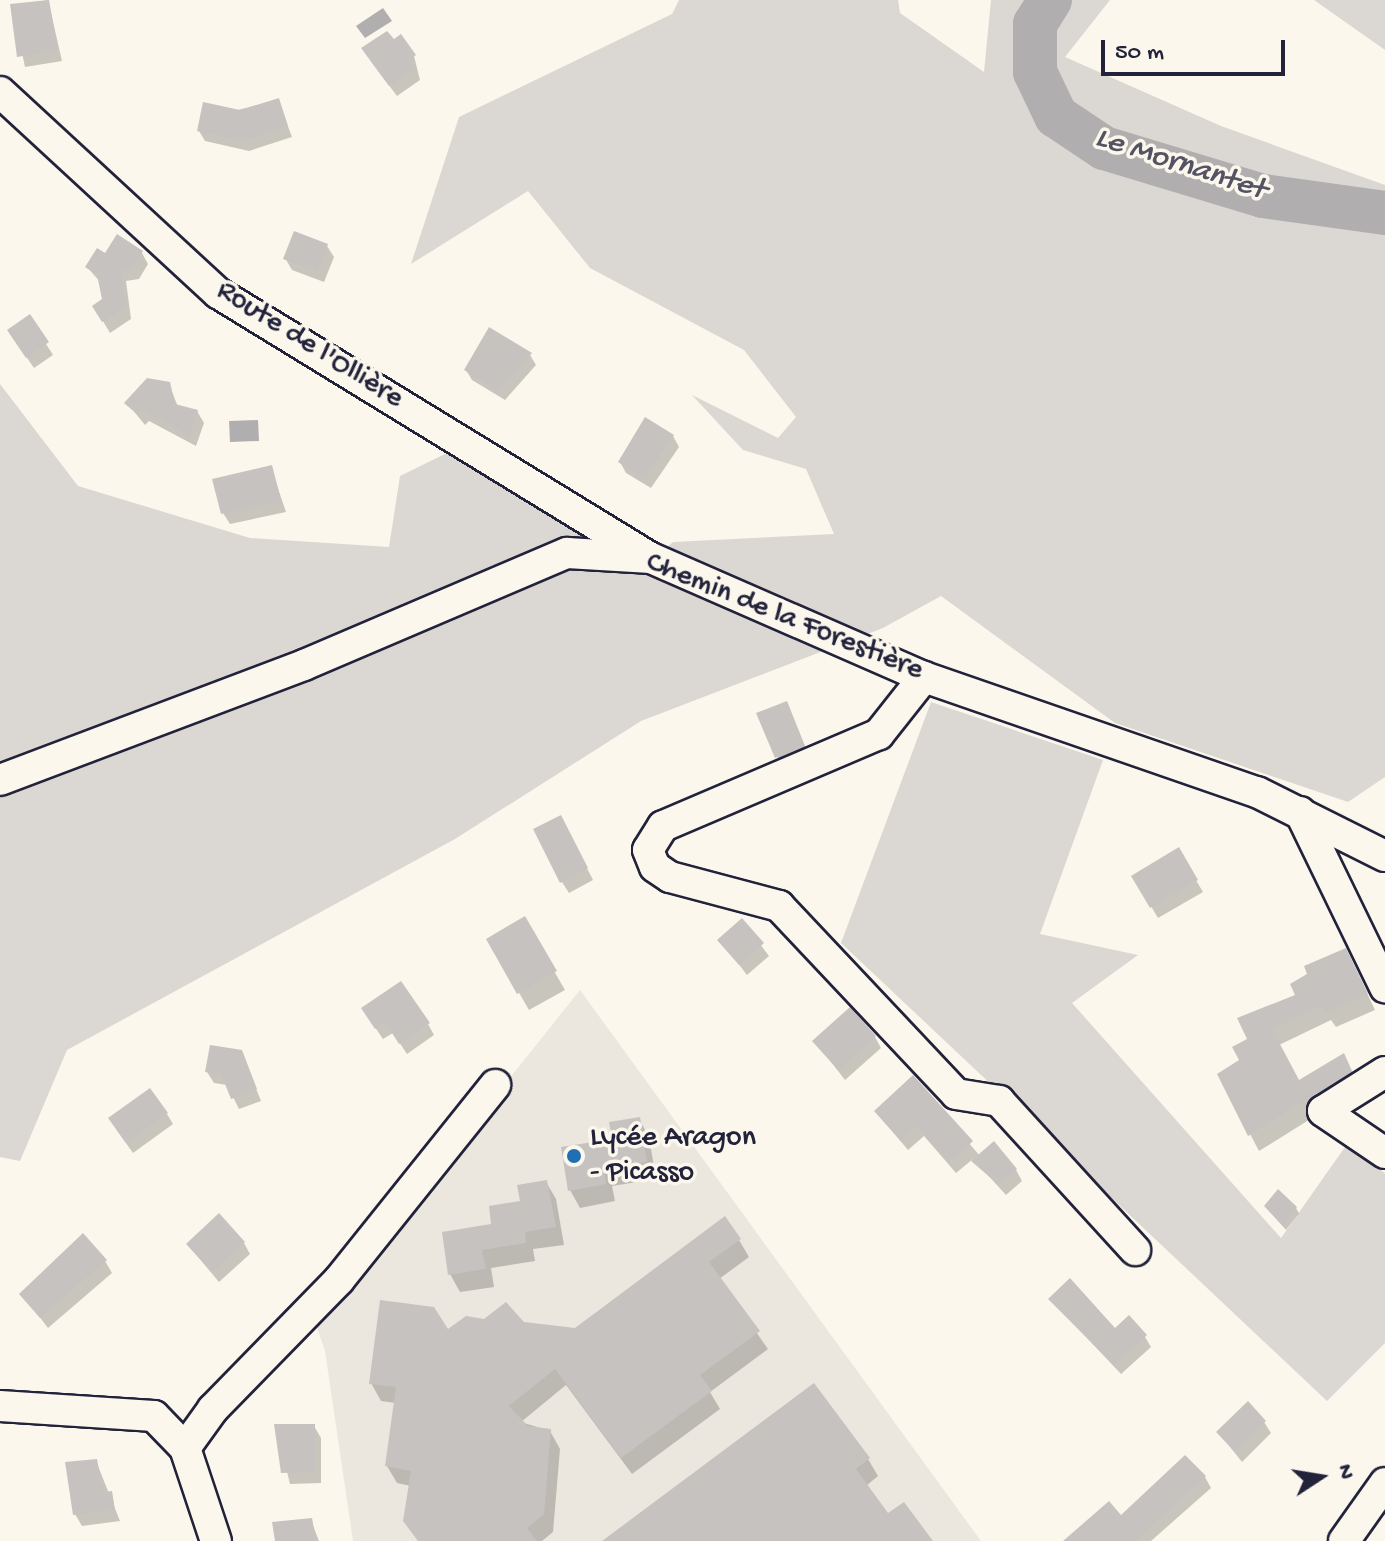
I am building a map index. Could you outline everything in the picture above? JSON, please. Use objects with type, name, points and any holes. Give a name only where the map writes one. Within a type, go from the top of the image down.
[{"type":"street","name":"Route de l'Ollière","points":[[0,92],[218,293],[651,558]]},
{"type":"street","name":"Chemin de la Forestière","points":[[0,780],[304,665],[567,553],[651,558],[924,677],[1257,792],[1385,856]]},
{"type":"street","points":[[924,677],[879,734],[663,826],[648,850],[655,867],[670,877],[779,906],[956,1094],[999,1101],[1135,1250]]},
{"type":"street","points":[[1300,812],[1385,987]]},
{"type":"street","points":[[1385,1072],[1323,1111],[1385,1153]]},
{"type":"street","points":[[185,1448],[213,1409],[339,1280],[495,1085]]},
{"type":"street","points":[[0,1406],[154,1416],[185,1448],[216,1541]]},
{"type":"street","points":[[1344,1541],[1385,1483]]},
{"type":"shaded area","points":[[679,0],[898,0],[900,13],[984,72],[991,0],[1110,0],[1065,57],[1221,126],[1385,185],[1385,777],[1348,802],[1115,723],[941,596],[883,628],[641,721],[455,839],[67,1050],[20,1161],[0,1157],[0,384],[78,486],[250,538],[389,547],[400,476],[451,451],[641,570],[673,542],[834,534],[806,469],[743,450],[692,395],[778,438],[796,417],[744,350],[590,268],[528,191],[411,264],[459,117],[672,14]]},
{"type":"shaded area","points":[[1314,0],[1385,0],[1385,50]]},
{"type":"shaded area","points":[[383,8],[392,21],[365,38],[356,26]]},
{"type":"shaded area","points":[[258,420],[259,441],[230,442],[229,421]]},
{"type":"shaded area","points":[[931,702],[1103,760],[1040,934],[1138,955],[1072,1003],[1281,1238],[1345,1147],[1385,1173],[1385,1343],[1327,1401],[841,943]]},
{"type":"shaded area","name":"Lycée Aragon - Picasso","points":[[580,990],[981,1541],[353,1541],[325,1351],[315,1322]]},
{"type":"building","points":[[49,0],[58,50],[17,57],[10,4]]},
{"type":"building","points":[[387,31],[394,39],[401,34],[416,55],[408,60],[415,69],[389,86],[361,48]]},
{"type":"building","points":[[279,98],[288,126],[242,141],[197,131],[203,102],[240,110]]},
{"type":"building","points":[[294,231],[328,244],[318,272],[283,259]]},
{"type":"building","points":[[117,234],[143,251],[133,268],[121,270],[126,308],[102,322],[92,306],[102,299],[97,275],[85,267],[97,248],[105,253]]},
{"type":"building","points":[[30,314],[49,342],[26,358],[7,330]]},
{"type":"building","points":[[489,327],[532,353],[498,391],[464,370]]},
{"type":"building","points":[[147,378],[170,382],[175,404],[198,410],[190,436],[142,410],[138,415],[124,403]]},
{"type":"building","points":[[645,417],[674,435],[645,479],[618,462]]},
{"type":"building","points":[[272,465],[281,500],[221,514],[212,479]]},
{"type":"building","points":[[787,701],[805,746],[775,758],[756,713]]},
{"type":"building","points":[[561,815],[588,868],[560,883],[533,829]]},
{"type":"building","points":[[1179,847],[1198,880],[1150,908],[1131,876]]},
{"type":"building","points":[[525,916],[557,971],[517,994],[486,939]]},
{"type":"building","points":[[742,918],[764,943],[739,965],[717,940]]},
{"type":"building","points":[[1346,948],[1368,994],[1325,1013],[1321,1005],[1272,1029],[1299,1080],[1344,1053],[1352,1071],[1248,1136],[1217,1074],[1239,1060],[1232,1047],[1247,1039],[1237,1018],[1295,995],[1290,984],[1307,974],[1304,966]]},
{"type":"building","points":[[401,981],[430,1023],[399,1044],[385,1022],[375,1029],[361,1008]]},
{"type":"building","points":[[850,1007],[876,1036],[838,1070],[812,1041]]},
{"type":"building","points":[[210,1045],[242,1050],[257,1089],[231,1099],[221,1074],[205,1072]]},
{"type":"building","points":[[913,1075],[973,1141],[949,1163],[916,1126],[900,1140],[874,1111]]},
{"type":"building","points":[[150,1088],[168,1113],[126,1143],[108,1118]]},
{"type":"building","points":[[640,1117],[647,1162],[604,1168],[606,1184],[568,1191],[561,1147],[612,1139],[609,1122]]},
{"type":"building","points":[[994,1141],[1017,1169],[999,1185],[971,1161]]},
{"type":"building","points":[[547,1180],[556,1227],[525,1232],[526,1243],[482,1250],[486,1269],[448,1275],[442,1232],[491,1224],[489,1206],[520,1201],[517,1185]]},
{"type":"building","points":[[1278,1189],[1297,1207],[1283,1226],[1264,1206]]},
{"type":"building","points":[[219,1213],[245,1242],[212,1272],[186,1244]]},
{"type":"building","points":[[725,1216],[741,1239],[709,1262],[760,1331],[700,1375],[712,1391],[621,1458],[555,1369],[509,1406],[528,1426],[551,1429],[544,1514],[527,1528],[537,1541],[418,1541],[403,1521],[411,1471],[385,1466],[396,1387],[369,1384],[380,1300],[434,1307],[448,1329],[466,1316],[484,1319],[506,1302],[524,1322],[575,1328]]},
{"type":"building","points":[[83,1233],[107,1260],[40,1318],[19,1294]]},
{"type":"building","points":[[1070,1278],[1115,1328],[1129,1315],[1147,1335],[1114,1365],[1048,1299]]},
{"type":"building","points":[[814,1383],[870,1458],[856,1469],[888,1513],[904,1502],[933,1541],[602,1541]]},
{"type":"building","points":[[1248,1401],[1266,1421],[1235,1452],[1216,1432]]},
{"type":"building","points":[[274,1424],[315,1424],[315,1472],[281,1473]]},
{"type":"building","points":[[1185,1455],[1206,1476],[1135,1541],[1063,1541],[1109,1501],[1121,1515]]},
{"type":"building","points":[[97,1459],[103,1492],[112,1491],[115,1510],[73,1515],[65,1462]]},
{"type":"building","points":[[312,1518],[316,1541],[275,1541],[272,1522]]},
{"type":"waterway","name":"Le Mornantet","points":[[1050,0],[1035,24],[1035,72],[1056,116],[1104,148],[1263,196],[1385,213]]},
{"type":"place","name":"Lycée Aragon - Picasso","points":[[574,1156]]}]
